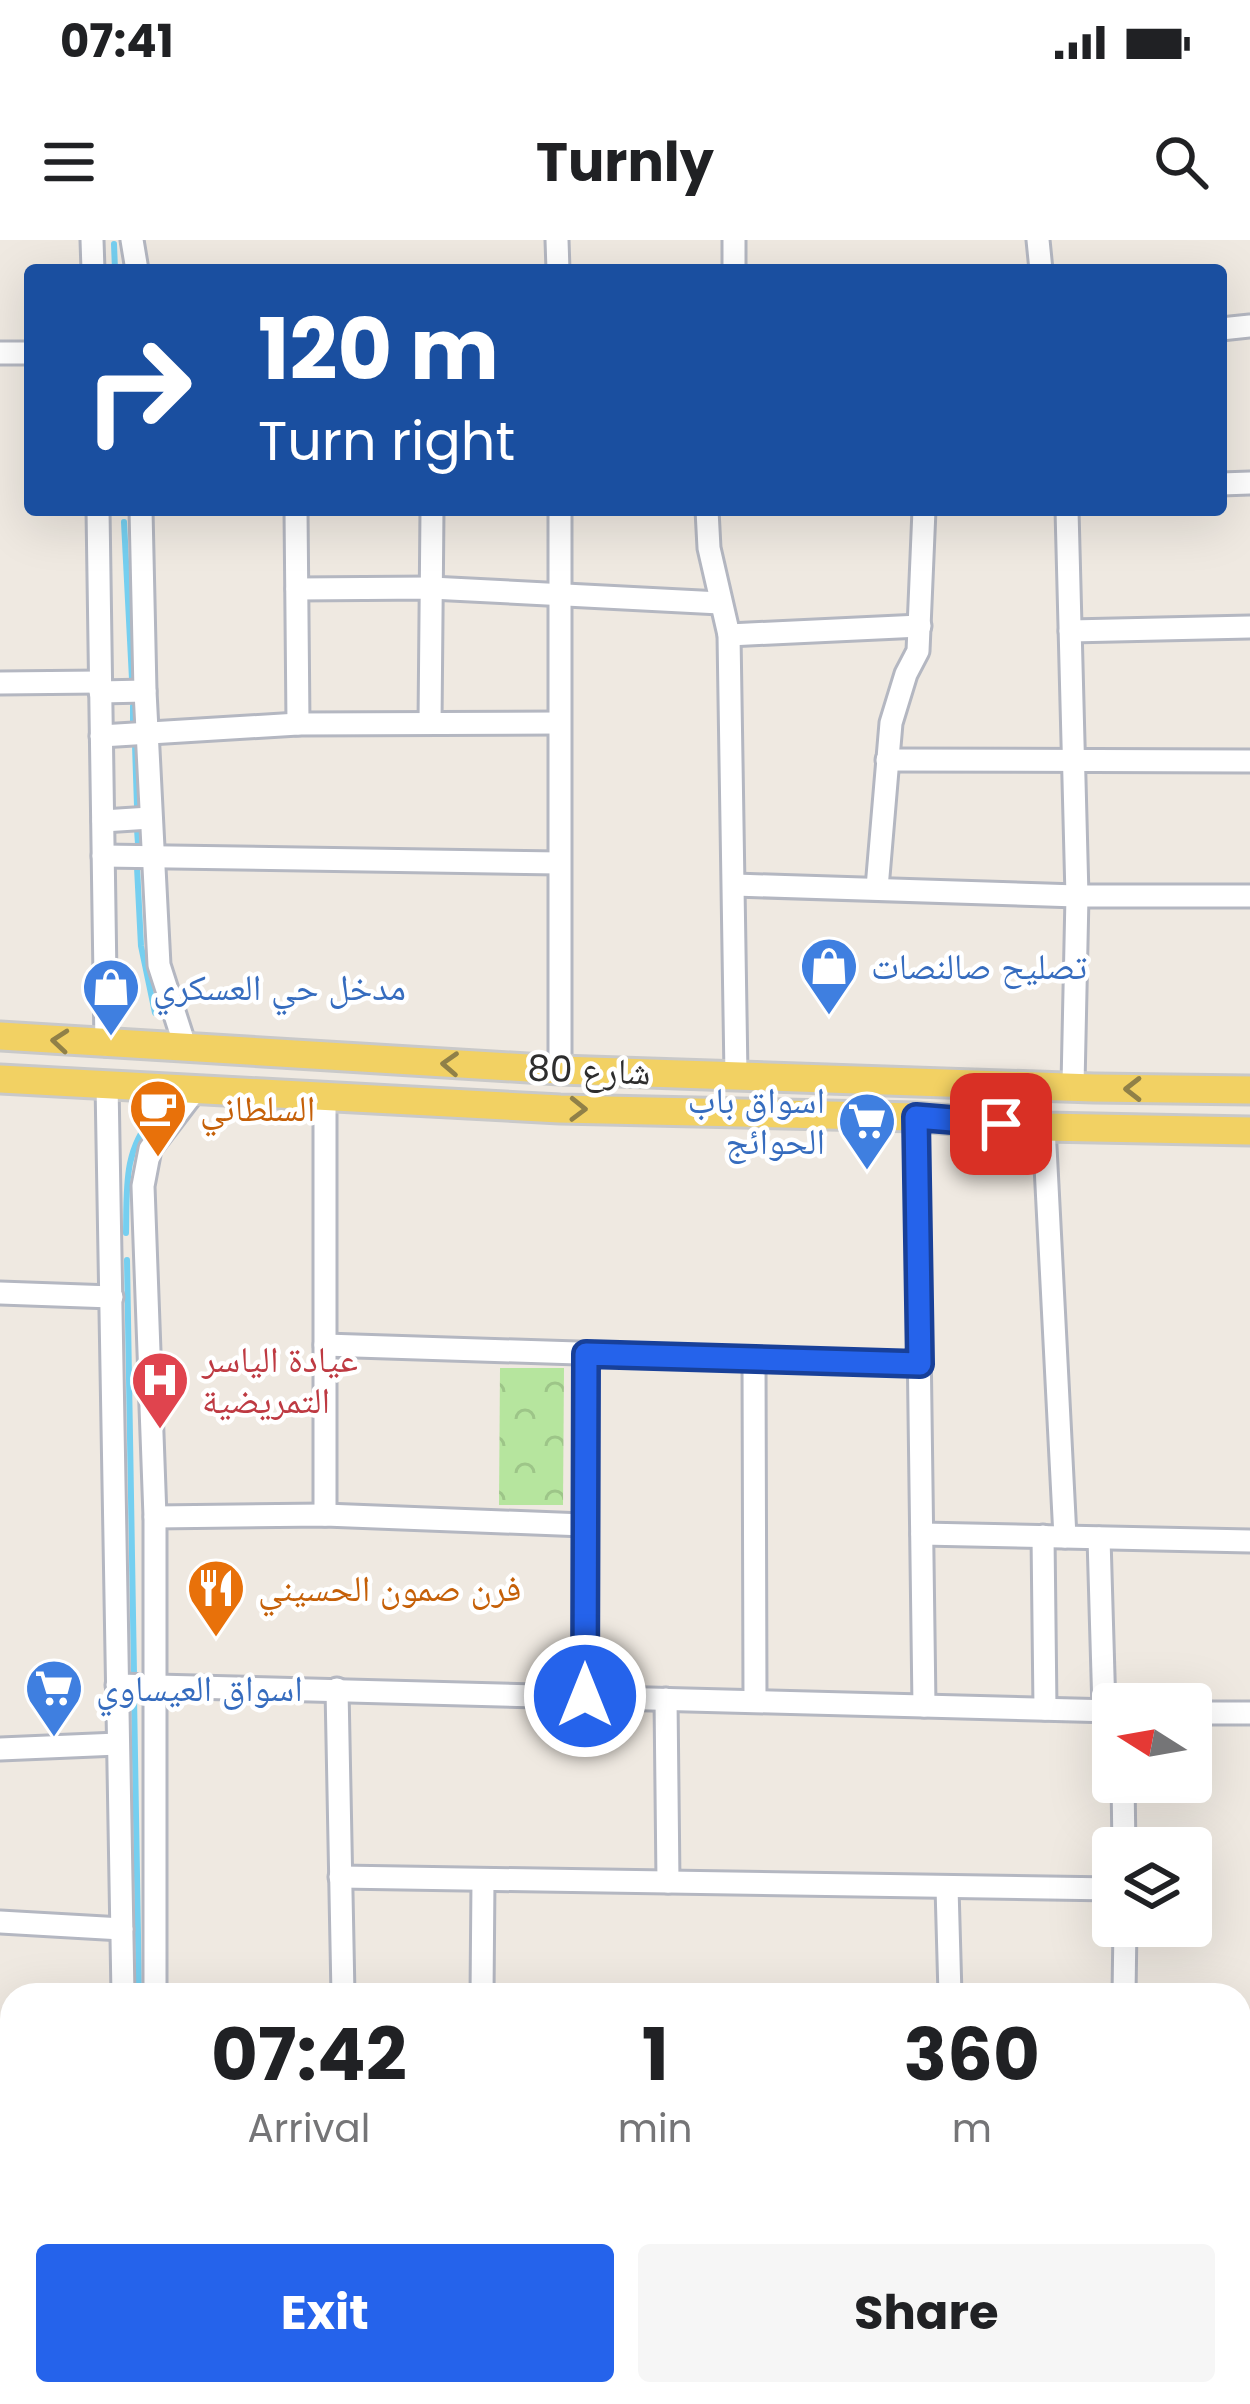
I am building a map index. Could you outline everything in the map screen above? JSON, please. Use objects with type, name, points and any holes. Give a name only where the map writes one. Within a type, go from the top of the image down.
[{"type":"main road","name":"شارع 80","points":[[0,1036],[560,1070],[1250,1090]]},
{"type":"main road","name":"شارع 80","points":[[0,1079],[560,1109],[1250,1131]]},
{"type":"street","points":[[98,516],[106,1045]]},
{"type":"street","points":[[141,516],[159,965],[186,1049]]},
{"type":"street","points":[[296,516],[298,724]]},
{"type":"street","points":[[430,723],[432,516]]},
{"type":"street","points":[[560,516],[560,1070]]},
{"type":"street","points":[[707,516],[709,548],[729,635],[736,1075]]},
{"type":"street","points":[[877,889],[891,724],[918,651],[924,516]]},
{"type":"street","points":[[1067,516],[1077,896],[1073,1085]]},
{"type":"street","points":[[297,589],[431,588],[720,604]]},
{"type":"street","points":[[729,635],[920,626]]},
{"type":"street","points":[[1070,631],[1250,627]]},
{"type":"street","points":[[0,683],[145,692]]},
{"type":"street","points":[[101,736],[298,724],[559,723]]},
{"type":"street","points":[[887,760],[1250,761]]},
{"type":"street","points":[[103,821],[150,818]]},
{"type":"street","points":[[103,856],[560,863]]},
{"type":"street","points":[[735,885],[1077,896],[1250,896]]},
{"type":"street","points":[[107,1084],[123,1983]]},
{"type":"street","points":[[154,1983],[154,1517],[142,1186],[150,1149],[196,1089]]},
{"type":"street","points":[[325,1095],[325,1515]]},
{"type":"street","points":[[916,1117],[924,1706]]},
{"type":"street","points":[[1044,1127],[1054,1537],[1045,1709]]},
{"type":"street","points":[[111,1246],[145,1245]]},
{"type":"street","points":[[0,1293],[112,1298]]},
{"type":"street","points":[[325,1345],[920,1364]]},
{"type":"street","points":[[585,1696],[586,1354]]},
{"type":"street","points":[[754,1359],[755,1701]]},
{"type":"street","points":[[154,1517],[325,1515],[584,1525]]},
{"type":"street","points":[[922,1534],[1250,1541]]},
{"type":"street","points":[[1100,1538],[1107,1683]]},
{"type":"street","points":[[117,1685],[1092,1710]]},
{"type":"street","points":[[337,1689],[343,1983]]},
{"type":"street","points":[[667,1699],[668,1882]]},
{"type":"street","points":[[1212,1713],[1250,1713]]},
{"type":"street","points":[[0,1749],[118,1744]]},
{"type":"street","points":[[340,1877],[1092,1889]]},
{"type":"street","points":[[482,1983],[483,1880]]},
{"type":"street","points":[[947,1887],[950,1983]]},
{"type":"street","points":[[0,1922],[122,1929]]},
{"type":"street","points":[[1124,1983],[1125,1947]]},
{"type":"green space","points":[[500,1368],[564,1368],[563,1505],[499,1505]]},
{"type":"waterway","points":[[114,244],[115,264]]},
{"type":"waterway","points":[[124,522],[132,679]]},
{"type":"waterway","points":[[133,706],[133,726]]},
{"type":"waterway","points":[[135,745],[137,806]]},
{"type":"waterway","points":[[137,829],[138,844]]},
{"type":"waterway","points":[[137,867],[141,946],[155,1013]]},
{"type":"waterway","points":[[126,1233],[132,1157],[153,1117]]},
{"type":"waterway","points":[[127,1260],[134,1674]]},
{"type":"waterway","points":[[134,1696],[139,1983]]},
{"type":"place","name":"تصليح صالنصات","points":[[829,1017]]},
{"type":"place","name":"مدخل حي العسكري","points":[[111,1038]]},
{"type":"place","name":"السلطاني","points":[[158,1159]]},
{"type":"place","name":"اسواق باب الحوائج","points":[[867,1172]]},
{"type":"place","name":"عيادة الياسر التمريضية","points":[[160,1431]]},
{"type":"place","name":"فرن صمون الحسيني","points":[[216,1639]]},
{"type":"place","name":"اسواق العيساوي","points":[[54,1739]]},
{"type":"route","points":[[585,1696],[586,1354],[920,1364],[916,1117],[1001,1124]]}]
